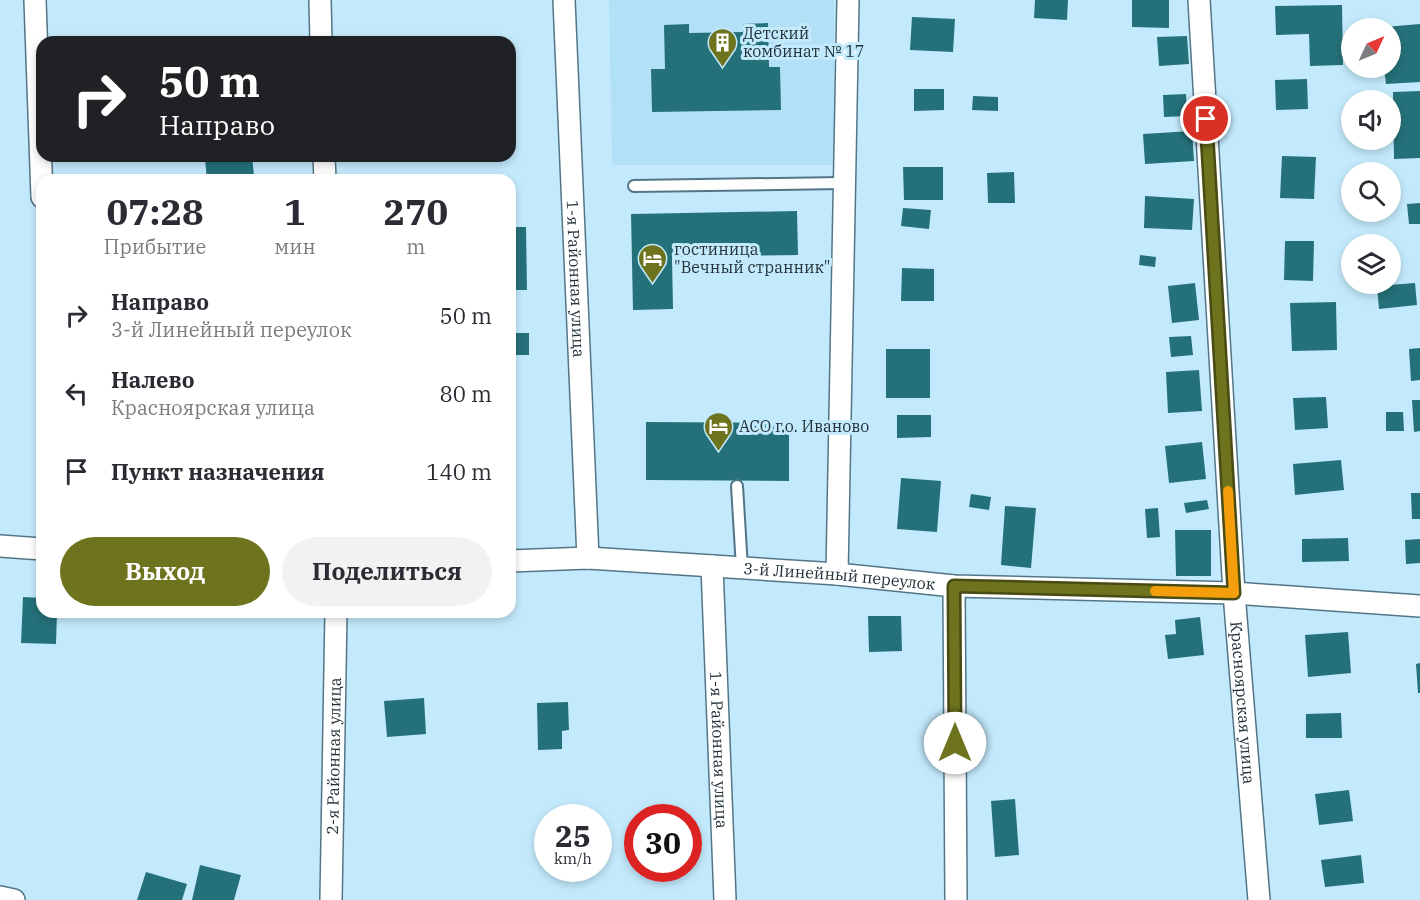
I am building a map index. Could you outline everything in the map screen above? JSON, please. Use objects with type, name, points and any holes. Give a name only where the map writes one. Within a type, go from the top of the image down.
[{"type":"street","points":[[35,0],[36,36]]},
{"type":"street","points":[[320,0],[321,36]]},
{"type":"street","name":"1-я Районная улица","points":[[564,0],[588,558]]},
{"type":"street","points":[[837,574],[842,183],[848,0]]},
{"type":"street","name":"Красноярская улица","points":[[1199,0],[1234,593],[1259,900]]},
{"type":"street","points":[[0,546],[36,549]]},
{"type":"street","name":"3-й Линейный переулок","points":[[516,561],[588,558],[837,574],[954,586],[1234,593],[1420,606]]},
{"type":"street","name":"1-я Районная улица","points":[[712,566],[725,900]]},
{"type":"street","points":[[954,586],[956,900]]},
{"type":"street","name":"2-я Районная улица","points":[[331,900],[336,618]]},
{"type":"street","points":[[0,897],[14,900]]},
{"type":"lane","points":[[634,186],[842,183]]},
{"type":"lane","points":[[737,486],[742,568]]},
{"type":"shaded area","points":[[609,0],[834,0],[834,165],[612,165]]},
{"type":"building","points":[[1035,0],[1068,0],[1067,20],[1034,18]]},
{"type":"building","points":[[1132,0],[1169,0],[1169,28],[1132,27]]},
{"type":"building","points":[[1342,5],[1341,65],[1310,66],[1309,34],[1276,35],[1275,6]]},
{"type":"building","points":[[912,17],[955,19],[953,52],[910,50]]},
{"type":"building","name":"Детский комбинат № 17","points":[[768,23],[769,67],[780,67],[781,110],[652,112],[651,69],[665,69],[664,25],[689,24],[689,33],[743,32],[743,24]]},
{"type":"building","points":[[1420,24],[1420,82],[1386,84],[1385,78],[1401,78],[1401,26]]},
{"type":"building","points":[[1187,36],[1189,64],[1159,66],[1157,37]]},
{"type":"building","points":[[1307,79],[1308,109],[1276,110],[1275,80]]},
{"type":"building","points":[[914,89],[944,89],[944,110],[914,111]]},
{"type":"building","points":[[1420,91],[1420,158],[1394,159],[1394,150],[1401,150],[1401,92]]},
{"type":"building","points":[[1186,94],[1187,116],[1164,117],[1163,95]]},
{"type":"building","points":[[973,96],[998,97],[998,111],[972,110]]},
{"type":"building","points":[[1192,131],[1194,161],[1145,164],[1143,134]]},
{"type":"building","points":[[1282,156],[1316,157],[1314,199],[1280,198]]},
{"type":"building","points":[[205,162],[253,162],[254,174],[206,174]]},
{"type":"building","points":[[903,167],[943,167],[943,200],[904,200]]},
{"type":"building","points":[[1014,172],[1015,203],[988,203],[987,173]]},
{"type":"building","points":[[1145,196],[1194,199],[1192,230],[1144,228]]},
{"type":"building","points":[[1420,203],[1420,224],[1409,224],[1407,204]]},
{"type":"building","points":[[903,208],[931,210],[929,229],[901,226]]},
{"type":"building","name":"гостиница \"Вечный странник\"","points":[[797,211],[798,255],[672,257],[673,309],[633,310],[631,214]]},
{"type":"building","points":[[516,227],[526,227],[527,290],[516,290]]},
{"type":"building","points":[[1285,241],[1314,241],[1313,281],[1284,280]]},
{"type":"building","points":[[1140,255],[1156,257],[1155,267],[1139,265]]},
{"type":"building","points":[[902,268],[934,269],[934,301],[901,301]]},
{"type":"building","points":[[1195,283],[1199,320],[1172,323],[1168,286]]},
{"type":"building","points":[[1415,283],[1417,305],[1379,309],[1378,294],[1401,294],[1401,284]]},
{"type":"building","points":[[1336,302],[1337,350],[1292,351],[1290,303]]},
{"type":"building","points":[[516,333],[529,333],[529,355],[516,355]]},
{"type":"building","points":[[1191,336],[1193,355],[1171,357],[1169,337]]},
{"type":"building","points":[[1420,348],[1420,380],[1411,381],[1409,349]]},
{"type":"building","points":[[886,349],[930,349],[930,398],[886,398]]},
{"type":"building","points":[[1199,370],[1202,411],[1168,413],[1166,372]]},
{"type":"building","points":[[1326,397],[1328,428],[1295,430],[1293,398]]},
{"type":"building","points":[[1412,400],[1420,400],[1420,431],[1414,432]]},
{"type":"building","points":[[1386,412],[1403,412],[1404,431],[1386,431]]},
{"type":"building","points":[[897,415],[931,415],[931,437],[897,438]]},
{"type":"building","name":"АСО г.о. Иваново","points":[[646,422],[789,423],[789,481],[646,480]]},
{"type":"building","points":[[1202,442],[1206,479],[1169,483],[1165,446]]},
{"type":"building","points":[[1341,460],[1344,490],[1295,495],[1293,464]]},
{"type":"building","points":[[901,478],[941,481],[937,532],[897,529]]},
{"type":"building","points":[[1411,493],[1420,493],[1420,519],[1412,519]]},
{"type":"building","points":[[971,494],[991,497],[989,510],[969,507]]},
{"type":"building","points":[[1207,500],[1209,509],[1186,513],[1184,503]]},
{"type":"building","points":[[1005,506],[1036,508],[1031,568],[1001,565]]},
{"type":"building","points":[[1158,508],[1160,537],[1147,538],[1145,509]]},
{"type":"building","points":[[1175,530],[1211,530],[1211,576],[1176,576]]},
{"type":"building","points":[[1348,538],[1349,561],[1302,562],[1302,539]]},
{"type":"building","points":[[1420,539],[1420,563],[1406,564],[1405,540]]},
{"type":"building","points":[[23,597],[36,598],[36,618],[57,618],[56,644],[21,643]]},
{"type":"building","points":[[868,616],[901,616],[902,651],[869,652]]},
{"type":"building","points":[[1200,617],[1204,655],[1168,659],[1165,635],[1176,634],[1175,620]]},
{"type":"building","points":[[1348,632],[1351,673],[1308,677],[1305,635]]},
{"type":"building","points":[[1420,663],[1420,693],[1418,693],[1416,664]]},
{"type":"building","points":[[424,698],[426,734],[387,737],[384,701]]},
{"type":"building","points":[[568,702],[569,730],[562,731],[562,749],[538,750],[537,703]]},
{"type":"building","points":[[1341,713],[1342,738],[1306,738],[1306,714]]},
{"type":"building","points":[[1349,790],[1353,821],[1319,825],[1315,794]]},
{"type":"building","points":[[1015,799],[1019,855],[995,857],[991,801]]},
{"type":"building","points":[[1361,855],[1364,883],[1325,887],[1321,860]]},
{"type":"building","points":[[200,865],[241,875],[234,900],[192,900]]},
{"type":"building","points":[[146,872],[187,884],[182,900],[137,900]]},
{"type":"slow traffic","points":[[1155,591],[1234,593],[1228,491]]},
{"type":"place","name":"Детский комбинат № 17","points":[[722,68]]},
{"type":"place","name":"гостиница \"Вечный странник\"","points":[[653,284]]},
{"type":"place","name":"АСО г.о. Иваново","points":[[718,452]]},
{"type":"route","points":[[955,743],[954,586],[1234,593],[1206,119]]}]
